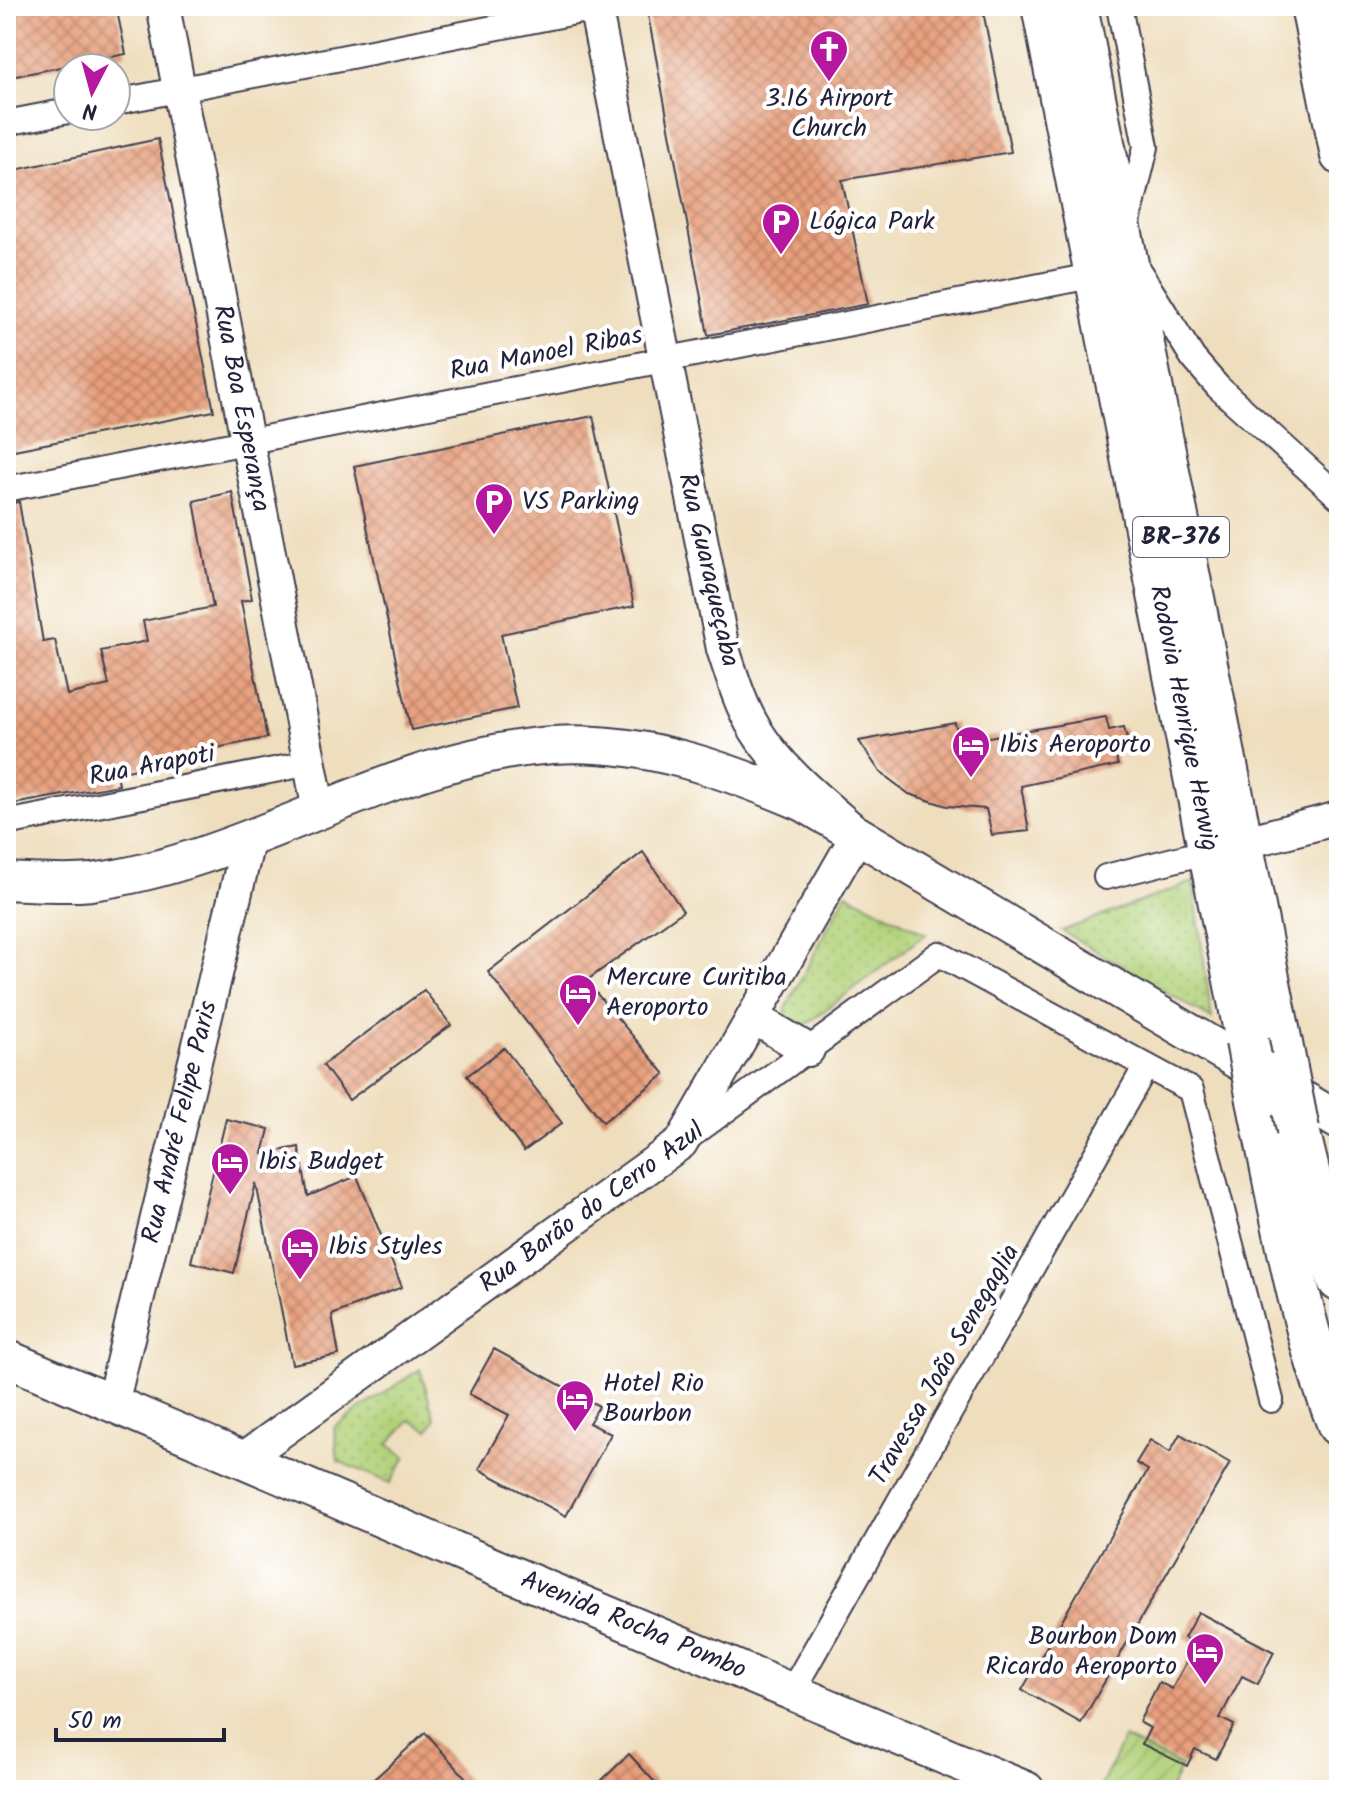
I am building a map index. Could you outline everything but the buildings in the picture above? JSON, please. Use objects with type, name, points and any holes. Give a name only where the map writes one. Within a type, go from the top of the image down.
[{"type":"highway","name":"Rodovia Henrique Herwig","points":[[1043,6],[1110,260]]},
{"type":"highway","name":"Rodovia Henrique Herwig","points":[[1076,6],[1110,260],[1225,847],[1286,1069],[1321,1224],[1339,1280]]},
{"type":"highway","name":"Rodovia Henrique Herwig","points":[[1225,847],[1247,1041],[1258,1100],[1306,1322],[1339,1425]]},
{"type":"main road","points":[[1309,6],[1339,156]]},
{"type":"main road","points":[[6,881],[90,882],[195,858],[412,776],[503,751],[555,745],[644,750],[752,781],[804,803],[1339,1121]]},
{"type":"main road","name":"Avenida Rocha Pombo","points":[[6,1358],[1026,1790]]},
{"type":"street","name":"Rua Boa Esperança","points":[[163,6],[319,811]]},
{"type":"street","points":[[1119,6],[1146,147],[1110,260],[1169,322],[1193,358],[1218,387],[1339,497]]},
{"type":"street","points":[[132,99],[599,7]]},
{"type":"street","name":"Rua Guaraqueçaba","points":[[599,7],[664,360],[723,649],[736,689],[754,728],[778,760],[807,790],[858,834]]},
{"type":"street","points":[[6,123],[52,114]]},
{"type":"street","name":"Rua Manoel Ribas","points":[[6,489],[664,360],[1110,260]]},
{"type":"street","name":"Rua Arapoti","points":[[6,823],[310,763]]},
{"type":"street","points":[[1106,877],[1339,818]]},
{"type":"street","points":[[681,1143],[858,834]]},
{"type":"street","name":"Rua André Felipe Paris","points":[[112,1404],[249,838]]},
{"type":"street","name":"Rua Barão do Cerro Azul","points":[[243,1459],[939,954],[1146,1066]]},
{"type":"street","points":[[753,1017],[808,1050]]},
{"type":"street","points":[[1146,1066],[1191,1090],[1271,1400]]},
{"type":"street","name":"Travessa João Senegaglia","points":[[792,1691],[1146,1066]]},
{"type":"green space","points":[[1193,882],[1212,1019],[1062,931]]},
{"type":"green space","points":[[846,893],[926,934],[804,1026],[792,1025],[787,1020],[786,1008]]},
{"type":"green space","points":[[420,1369],[435,1420],[428,1430],[410,1420],[388,1444],[406,1457],[390,1483],[338,1461],[334,1427]]},
{"type":"green space","points":[[1124,1738],[1181,1766],[1170,1790],[1099,1790]]},
{"type":"place","name":"3.16 Airport Church","points":[[829,83]]},
{"type":"place","name":"Lógica Park","points":[[781,256]]},
{"type":"place","name":"VS Parking","points":[[494,536]]},
{"type":"place","name":"Ibis Aeroporto","points":[[971,779]]},
{"type":"place","name":"Mercure Curitiba Aeroporto","points":[[578,1027]]},
{"type":"place","name":"Ibis Budget","points":[[230,1196]]},
{"type":"place","name":"Ibis Styles","points":[[300,1281]]},
{"type":"place","name":"Hotel Rio Bourbon","points":[[575,1433]]},
{"type":"place","name":"Bourbon Dom Ricardo Aeroporto","points":[[1205,1686]]}]
